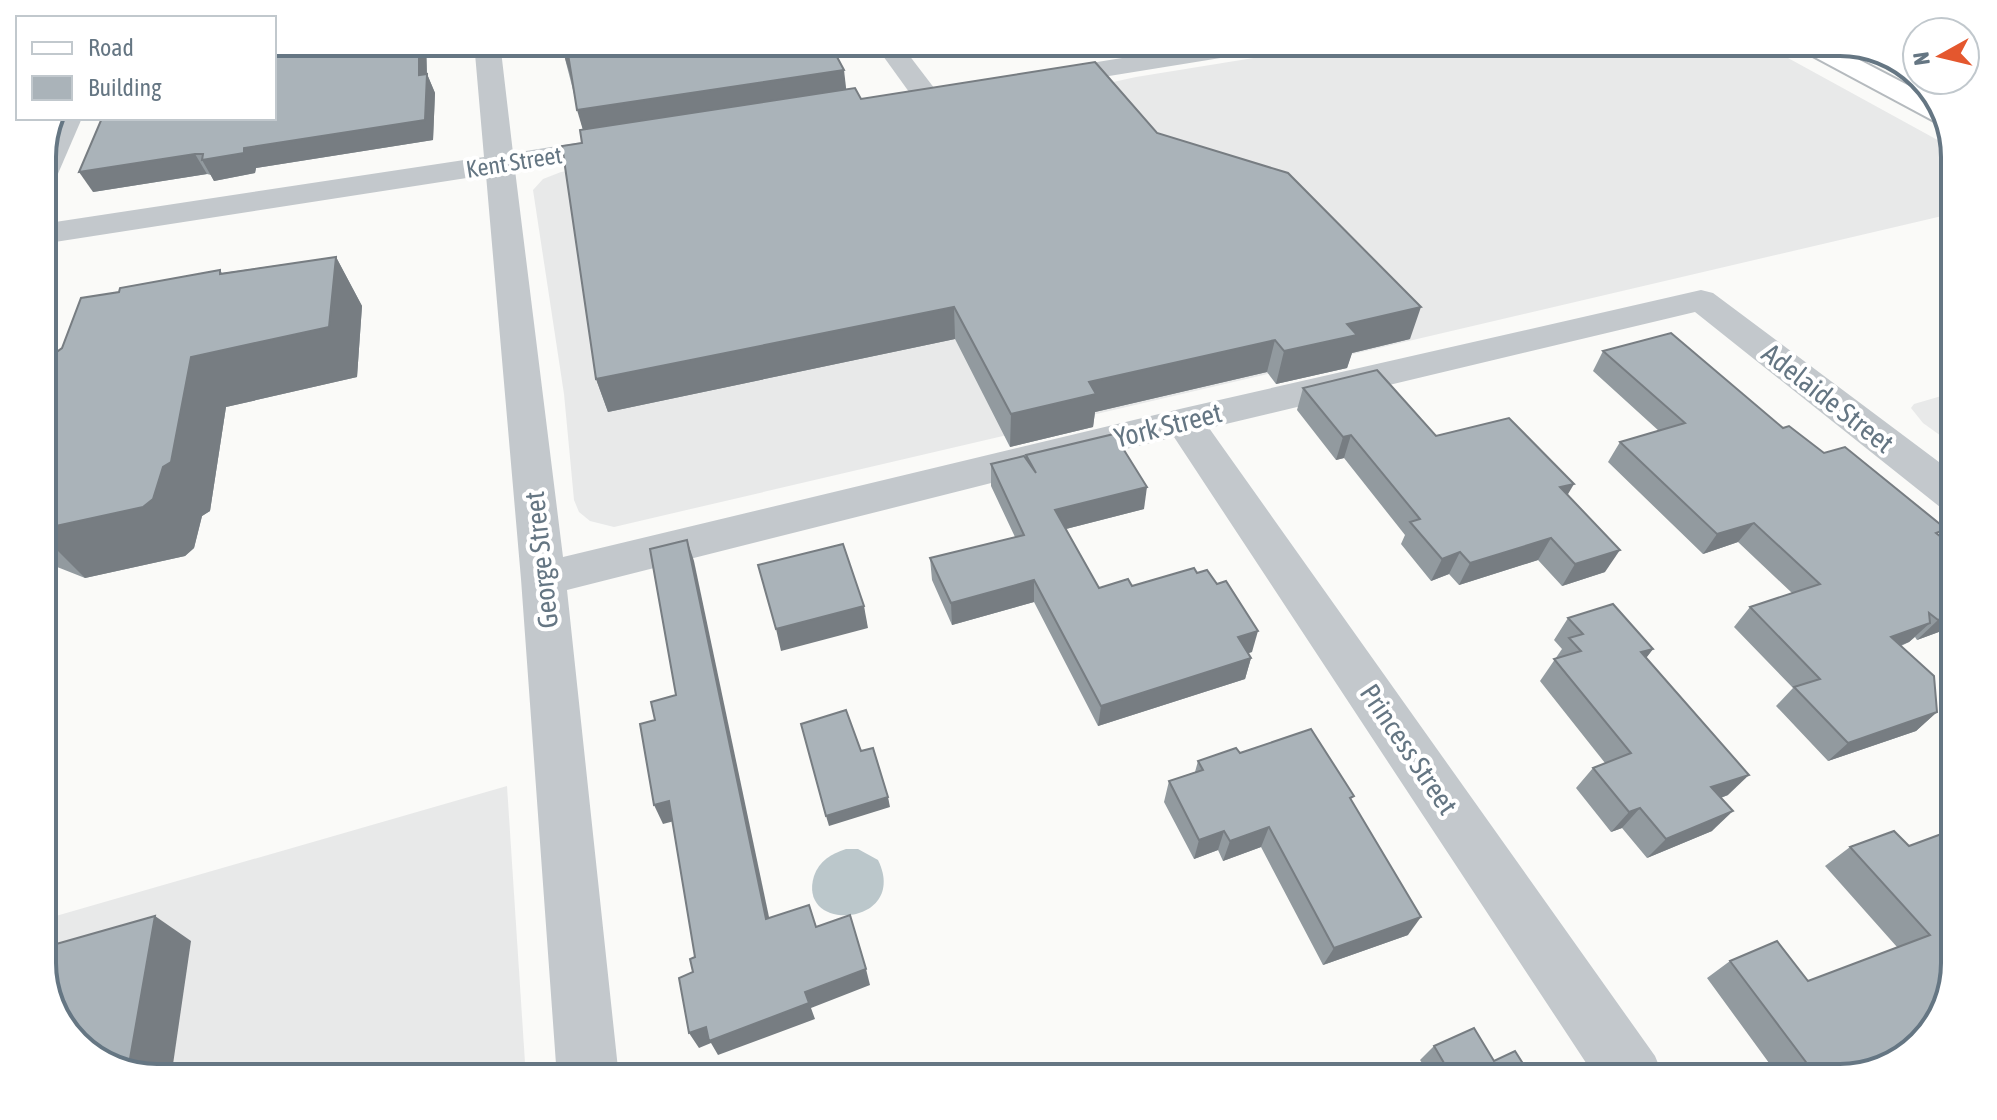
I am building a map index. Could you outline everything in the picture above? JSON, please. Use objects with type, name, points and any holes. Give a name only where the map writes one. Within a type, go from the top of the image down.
[{"type":"main road","points":[[1832,56],[1927,106]]},
{"type":"street","name":"George Street","points":[[488,56],[543,579],[587,1064]]},
{"type":"street","points":[[896,56],[926,97]]},
{"type":"street","points":[[1012,83],[1182,56]]},
{"type":"street","points":[[57,142],[67,120]]},
{"type":"street","name":"Kent Street","points":[[56,232],[649,141]]},
{"type":"street","name":"York Street","points":[[543,579],[1184,421],[1701,300]]},
{"type":"street","name":"Adelaide Street","points":[[1701,300],[1941,485]]},
{"type":"street","name":"Princess Street","points":[[1184,421],[1623,1064]]},
{"type":"shaded area","points":[[1266,56],[1785,56],[1940,141],[1941,216],[614,527],[590,521],[579,512],[574,500],[564,394],[533,190],[543,179],[561,172],[1063,93],[1136,77]]},
{"type":"shaded area","points":[[1941,396],[1941,436],[1923,423],[1911,408],[1914,404]]},
{"type":"shaded area","points":[[507,786],[525,1064],[140,1062],[59,986],[56,916]]},
{"type":"shaded area","points":[[858,849],[878,860],[884,882],[879,899],[867,910],[851,915],[835,914],[821,908],[813,895],[814,876],[819,866],[835,853]]},
{"type":"building","points":[[276,56],[419,56],[419,75],[427,74],[425,120],[244,148],[244,153],[202,160],[203,154],[195,154],[79,172],[101,120],[276,120]]},
{"type":"building","points":[[568,56],[836,56],[844,70],[577,110]]},
{"type":"building","points":[[1095,62],[1157,133],[1288,173],[1421,307],[1347,324],[1357,335],[1284,351],[1275,340],[1089,382],[1096,394],[1011,414],[954,307],[596,379],[562,146],[582,143],[580,130],[855,88],[861,99]]},
{"type":"building","points":[[336,257],[329,327],[191,357],[171,462],[163,467],[153,499],[143,507],[56,526],[56,352],[62,348],[81,298],[220,270],[220,274]]},
{"type":"building","points":[[1671,333],[1783,428],[1789,426],[1824,453],[1845,447],[1941,525],[1941,531],[1936,533],[1941,537],[1941,619],[1929,613],[1930,623],[1891,637],[1934,676],[1937,712],[1848,743],[1794,687],[1820,679],[1750,607],[1820,584],[1754,523],[1717,534],[1620,442],[1685,423],[1603,351]]},
{"type":"building","points":[[1377,370],[1436,436],[1509,418],[1574,484],[1560,487],[1620,550],[1575,564],[1551,538],[1470,563],[1460,552],[1442,559],[1410,522],[1420,519],[1351,435],[1343,437],[1303,388]]},
{"type":"building","points":[[1114,434],[1147,487],[1055,510],[1099,588],[1128,579],[1132,586],[1194,568],[1197,573],[1207,570],[1217,584],[1226,581],[1258,631],[1238,637],[1251,658],[1101,706],[1034,580],[951,603],[930,558],[1024,535],[991,464],[1024,456],[1036,473],[1026,455]]},
{"type":"building","points":[[687,540],[766,919],[809,905],[816,927],[850,915],[866,969],[805,992],[809,1003],[709,1041],[706,1027],[689,1033],[679,978],[693,972],[690,959],[695,957],[669,801],[654,805],[640,724],[655,720],[651,702],[676,695],[650,549]]},
{"type":"building","points":[[843,544],[864,606],[776,629],[758,565]]},
{"type":"building","points":[[1613,604],[1653,649],[1641,652],[1749,775],[1711,787],[1733,811],[1666,839],[1640,808],[1629,812],[1593,768],[1631,753],[1554,659],[1581,651],[1569,638],[1583,634],[1568,618]]},
{"type":"building","points":[[846,710],[861,751],[873,748],[888,797],[826,816],[801,724]]},
{"type":"building","points":[[1311,729],[1354,796],[1350,798],[1421,917],[1334,948],[1269,827],[1230,841],[1224,831],[1199,840],[1169,781],[1203,770],[1198,761],[1236,748],[1240,753]]},
{"type":"building","points":[[1894,831],[1909,846],[1941,834],[1941,963],[1933,1002],[1920,1025],[1902,1043],[1879,1056],[1853,1063],[1807,1064],[1730,961],[1777,941],[1808,981],[1930,935],[1850,847]]},
{"type":"building","points":[[155,916],[130,1060],[90,1039],[66,1008],[58,983],[56,944]]},
{"type":"building","points":[[1474,1028],[1494,1061],[1515,1051],[1523,1064],[1441,1064],[1444,1063],[1434,1046]]}]
